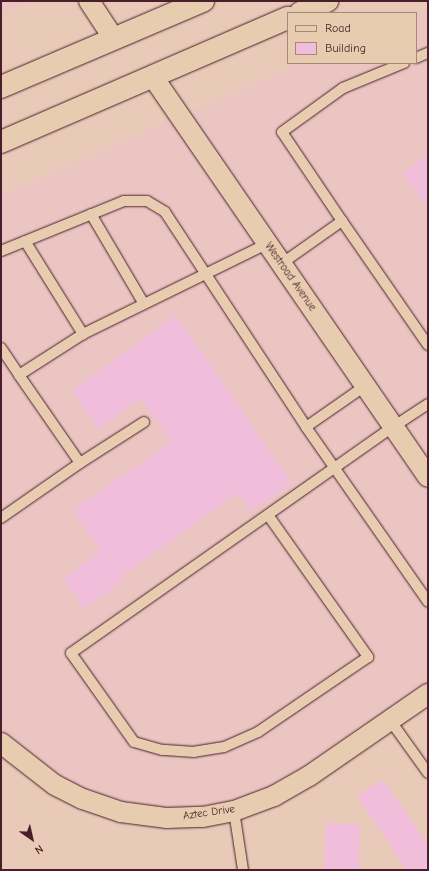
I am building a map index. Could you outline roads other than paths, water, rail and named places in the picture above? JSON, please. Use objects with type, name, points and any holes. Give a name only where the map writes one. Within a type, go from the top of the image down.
[{"type":"highway","points":[[1,87],[203,1]]},
{"type":"highway","points":[[302,12],[327,1]]},
{"type":"highway","points":[[1,142],[287,18]]},
{"type":"street","points":[[89,1],[114,39]]},
{"type":"street","name":"Westroad Avenue","points":[[153,77],[428,477]]},
{"type":"street","name":"Aztec Drive","points":[[1,743],[55,785],[121,812],[166,818],[234,811],[274,796],[309,776],[428,694]]},
{"type":"lane","points":[[417,58],[428,53]]},
{"type":"lane","points":[[402,64],[343,88],[282,132],[428,345]]},
{"type":"lane","points":[[1,251],[124,201],[147,201],[165,212],[206,272],[306,427],[428,602]]},
{"type":"lane","points":[[91,214],[144,304]]},
{"type":"lane","points":[[281,264],[342,221]]},
{"type":"lane","points":[[25,241],[82,334]]},
{"type":"lane","points":[[19,375],[82,334],[206,272],[267,244]]},
{"type":"lane","points":[[1,348],[80,463]]},
{"type":"lane","points":[[306,427],[365,386]]},
{"type":"lane","points":[[268,515],[368,657],[258,732],[224,747],[181,752],[162,750],[134,742],[70,653],[393,427],[428,404]]},
{"type":"lane","points":[[1,518],[80,463],[144,422]]},
{"type":"lane","points":[[390,720],[428,773]]},
{"type":"lane","points":[[234,811],[243,870]]}]
